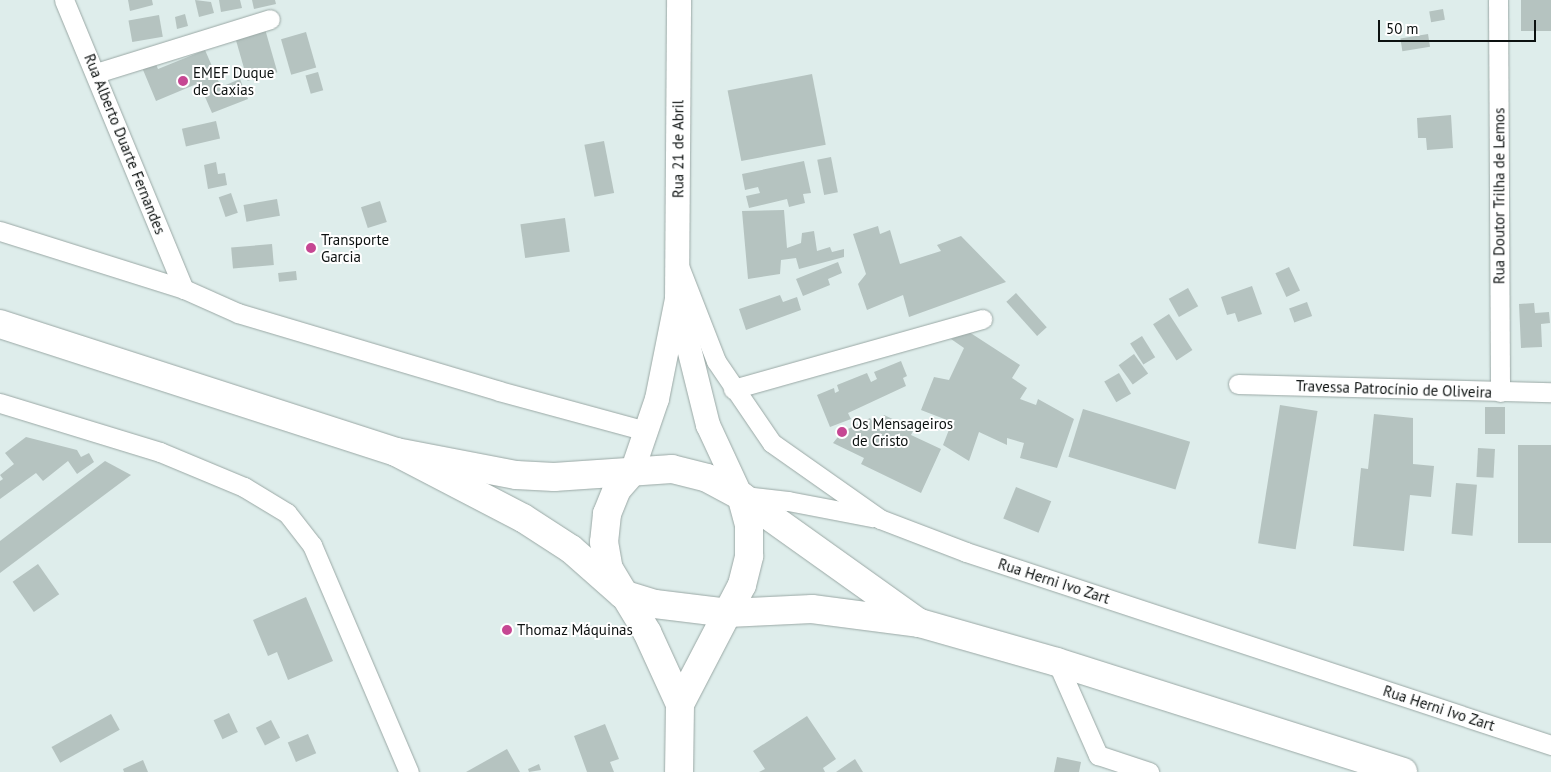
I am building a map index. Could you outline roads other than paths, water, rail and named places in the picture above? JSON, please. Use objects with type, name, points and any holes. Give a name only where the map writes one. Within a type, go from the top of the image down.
[{"type":"main road","points":[[0,324],[396,452],[516,475],[672,469],[707,478],[741,496],[920,623]]},
{"type":"main road","points":[[396,452],[523,518],[571,549],[622,594],[655,604],[728,613],[778,608],[812,609],[920,623],[1056,662],[1403,772]]},
{"type":"main road","points":[[632,472],[617,489],[606,524],[604,542],[609,569],[622,594],[647,632],[680,704],[679,772]]},
{"type":"main road","points":[[680,704],[742,585],[749,556],[749,525],[741,496]]},
{"type":"street","name":"Rua Alberto Duarte Fernandes","points":[[64,0],[96,73],[184,289]]},
{"type":"street","name":"Rua 21 de Abril","points":[[632,472],[657,400],[677,299],[679,0]]},
{"type":"street","name":"Rua Doutor Trilha de Lemos","points":[[1498,0],[1500,392]]},
{"type":"street","points":[[96,73],[270,19]]},
{"type":"street","points":[[0,231],[184,289],[238,313],[499,391],[646,431]]},
{"type":"street","name":"Rua Herni Ivo Zart","points":[[677,262],[716,361],[733,389],[772,443],[880,519],[966,552],[1551,745]]},
{"type":"street","name":"Rua 21 de Abril","points":[[677,299],[708,425],[741,496]]},
{"type":"street","points":[[733,389],[982,319]]},
{"type":"street","name":"Travessa Patrocínio de Oliveira","points":[[1238,384],[1551,392]]},
{"type":"street","points":[[0,402],[160,452],[244,487],[287,513],[312,545],[409,772]]},
{"type":"street","points":[[741,496],[788,501],[880,519]]},
{"type":"street","points":[[1056,662],[1096,764],[1149,772]]},
{"type":"place","name":"EMEF Duque de Caxias","points":[[183,81]]},
{"type":"place","name":"Transporte Garcia","points":[[311,248]]},
{"type":"place","name":"Os Mensageiros de Cristo","points":[[842,432]]},
{"type":"place","name":"Thomaz Máquinas","points":[[507,630]]}]
